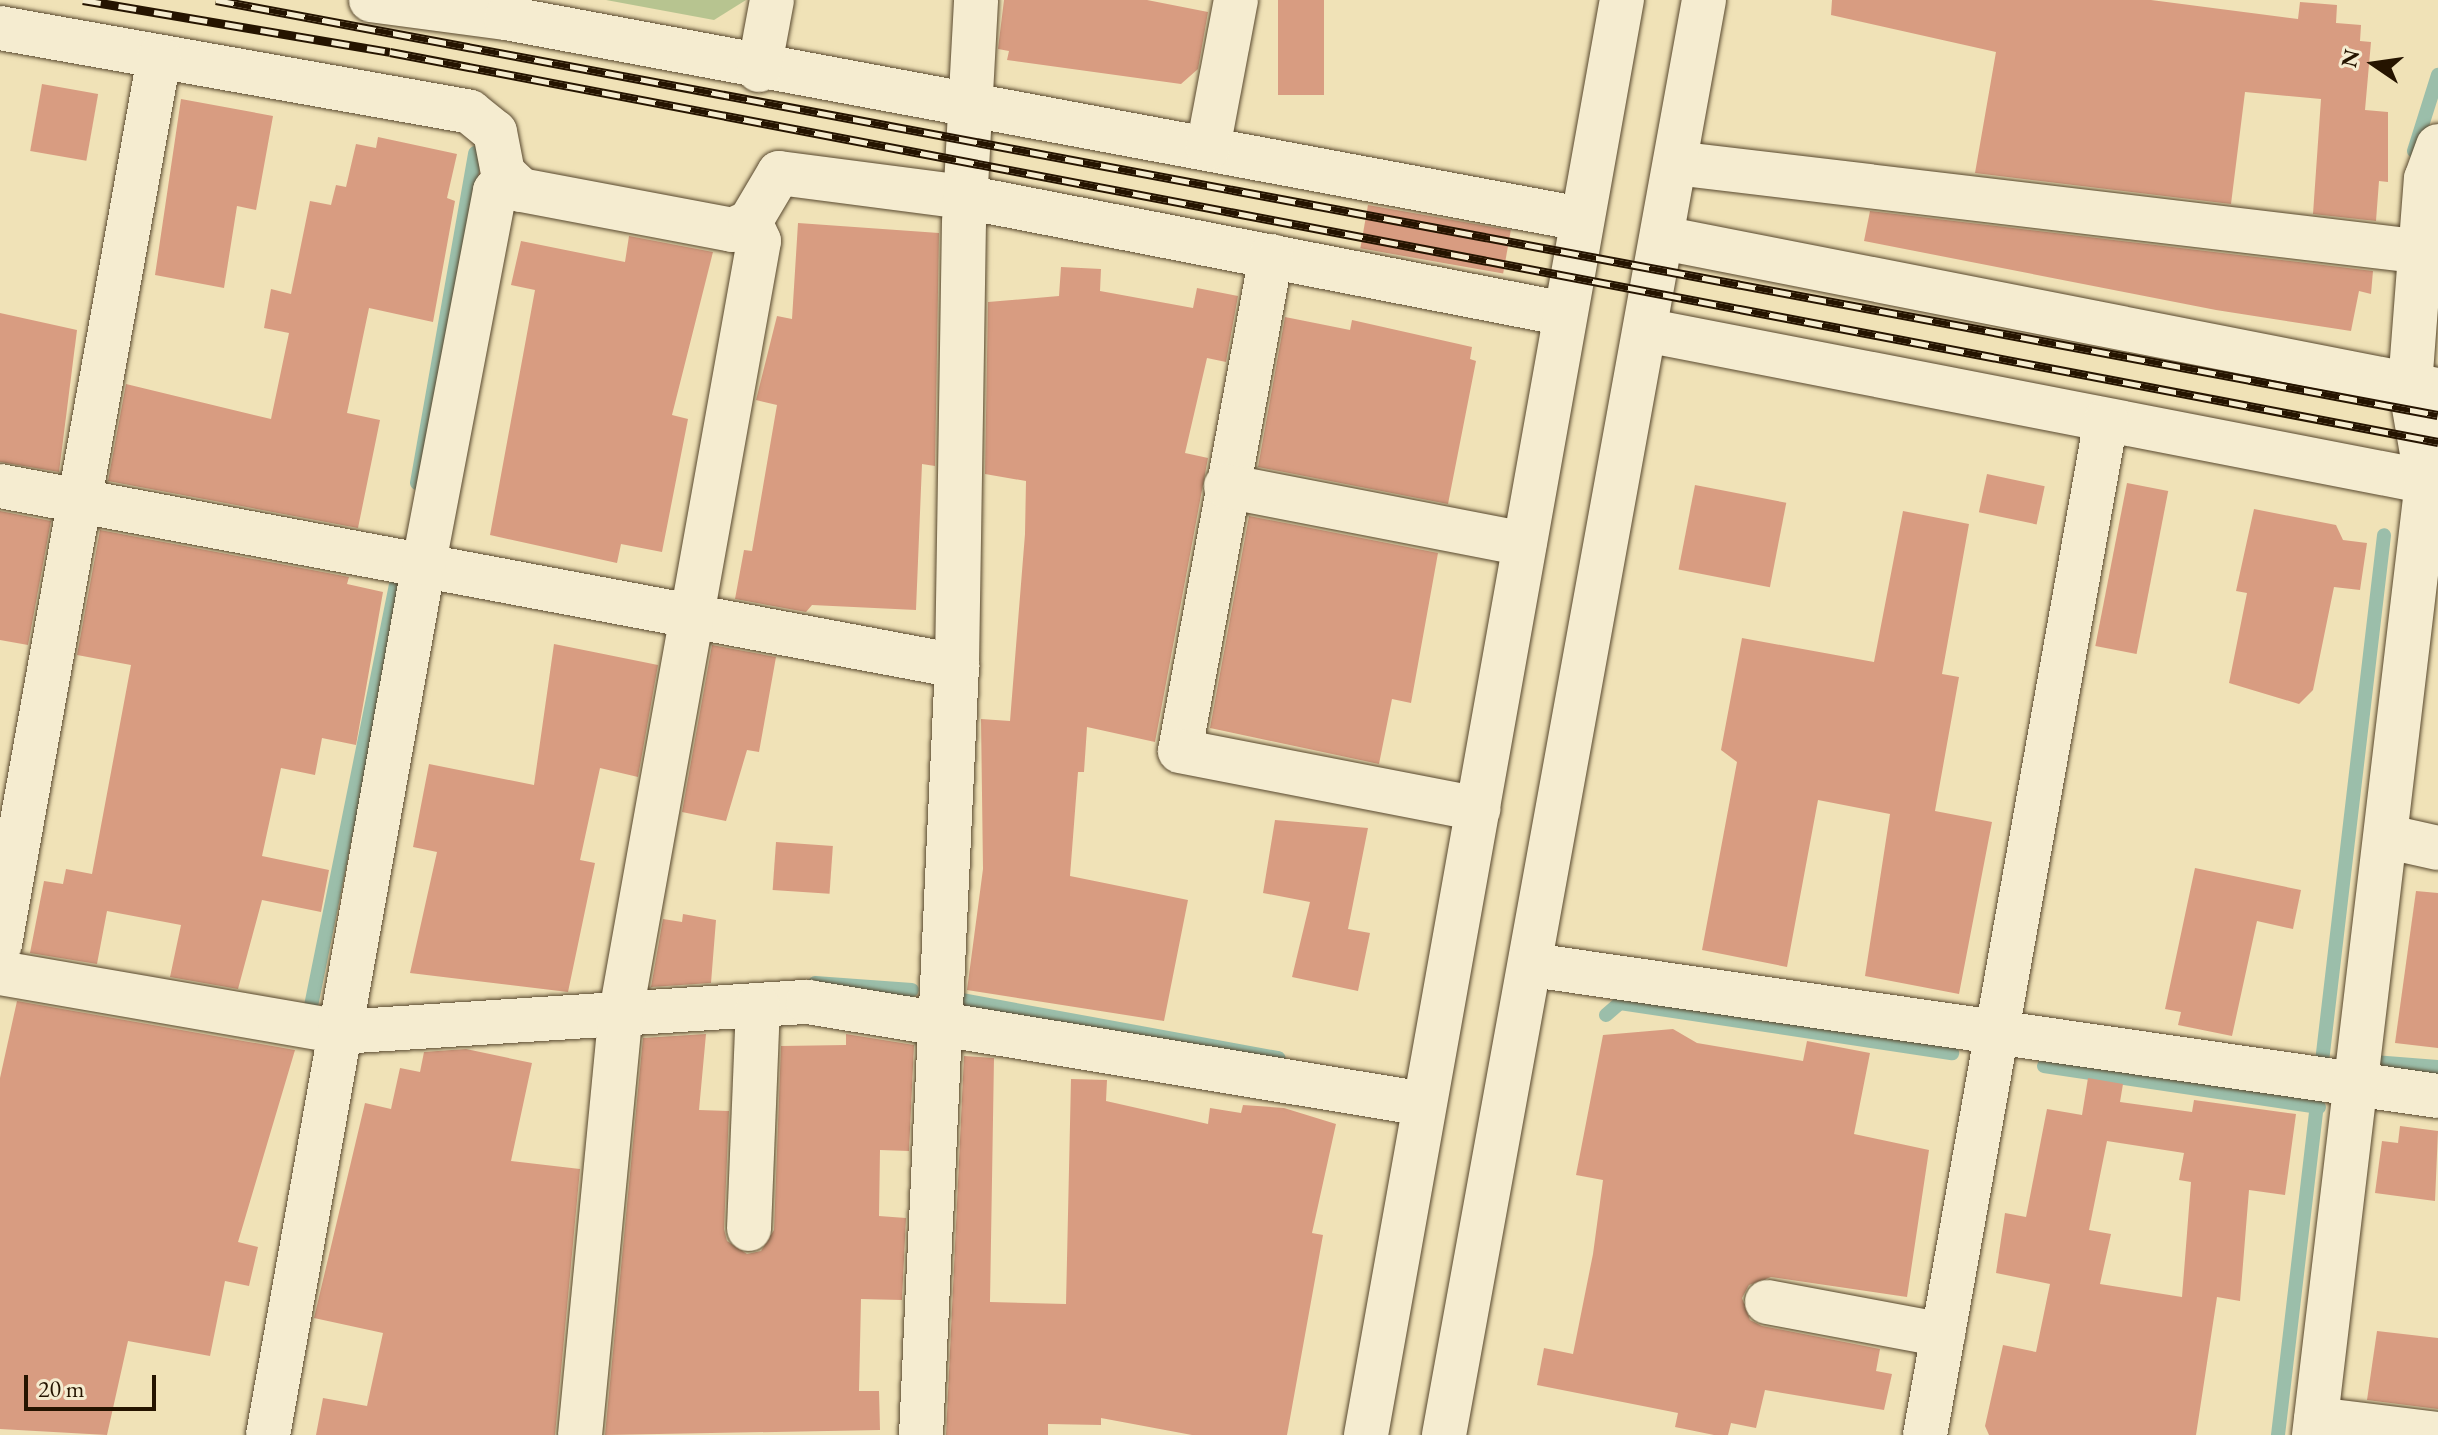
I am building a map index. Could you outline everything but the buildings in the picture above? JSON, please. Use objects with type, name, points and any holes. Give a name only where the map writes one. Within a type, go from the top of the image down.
[{"type":"street","points":[[371,0],[469,6],[759,70],[970,104],[1581,219]]},
{"type":"street","points":[[759,70],[772,0]]},
{"type":"street","points":[[921,1435],[936,1018],[957,666],[965,197],[976,0]]},
{"type":"street","points":[[1208,148],[1236,0]]},
{"type":"street","points":[[1366,1435],[1622,0]]},
{"type":"street","points":[[1444,1435],[1532,965],[1704,0]]},
{"type":"street","points":[[0,28],[470,112],[495,132],[507,178],[529,193],[732,230],[750,222],[779,173],[965,197],[1565,314]]},
{"type":"street","points":[[0,944],[159,58]]},
{"type":"street","points":[[2438,146],[2426,179],[2409,250],[2432,483],[2389,837],[2344,1076],[2315,1427],[2438,1434]]},
{"type":"street","points":[[1675,163],[2409,250]]},
{"type":"street","points":[[268,1435],[424,563],[495,191],[507,178]]},
{"type":"street","points":[[580,1435],[620,1018],[759,241],[750,222]]},
{"type":"street","points":[[1663,238],[2424,387]]},
{"type":"street","points":[[1271,256],[1226,486],[1180,751],[1478,809]]},
{"type":"street","points":[[1645,330],[2432,483]]},
{"type":"street","points":[[1925,1435],[2106,420]]},
{"type":"street","points":[[0,486],[693,613],[957,666]]},
{"type":"street","points":[[1226,486],[1524,544]]},
{"type":"street","points":[[2389,837],[2438,848]]},
{"type":"street","points":[[1532,965],[1996,1034],[2344,1076],[2438,1096]]},
{"type":"street","points":[[0,973],[340,1032],[620,1018],[808,1002],[936,1018],[1424,1104]]},
{"type":"street","points":[[749,1229],[758,1006]]},
{"type":"street","points":[[1767,1302],[1943,1335]]},
{"type":"green space","points":[[606,0],[746,0],[714,20]]},
{"type":"waterway","points":[[2414,151],[2438,75]]},
{"type":"waterway","points":[[417,483],[475,153]]},
{"type":"waterway","points":[[2278,1435],[2384,535]]},
{"type":"waterway","points":[[310,1011],[396,586]]},
{"type":"waterway","points":[[815,983],[912,990]]},
{"type":"waterway","points":[[956,999],[1279,1058]]},
{"type":"waterway","points":[[1606,1015],[1620,1003],[1952,1053]]},
{"type":"waterway","points":[[2361,1061],[2438,1067]]},
{"type":"waterway","points":[[2044,1066],[2319,1107]]},
{"type":"railway","points":[[83,0],[390,52],[2438,442]]},
{"type":"railway","points":[[216,0],[2438,415]]}]
